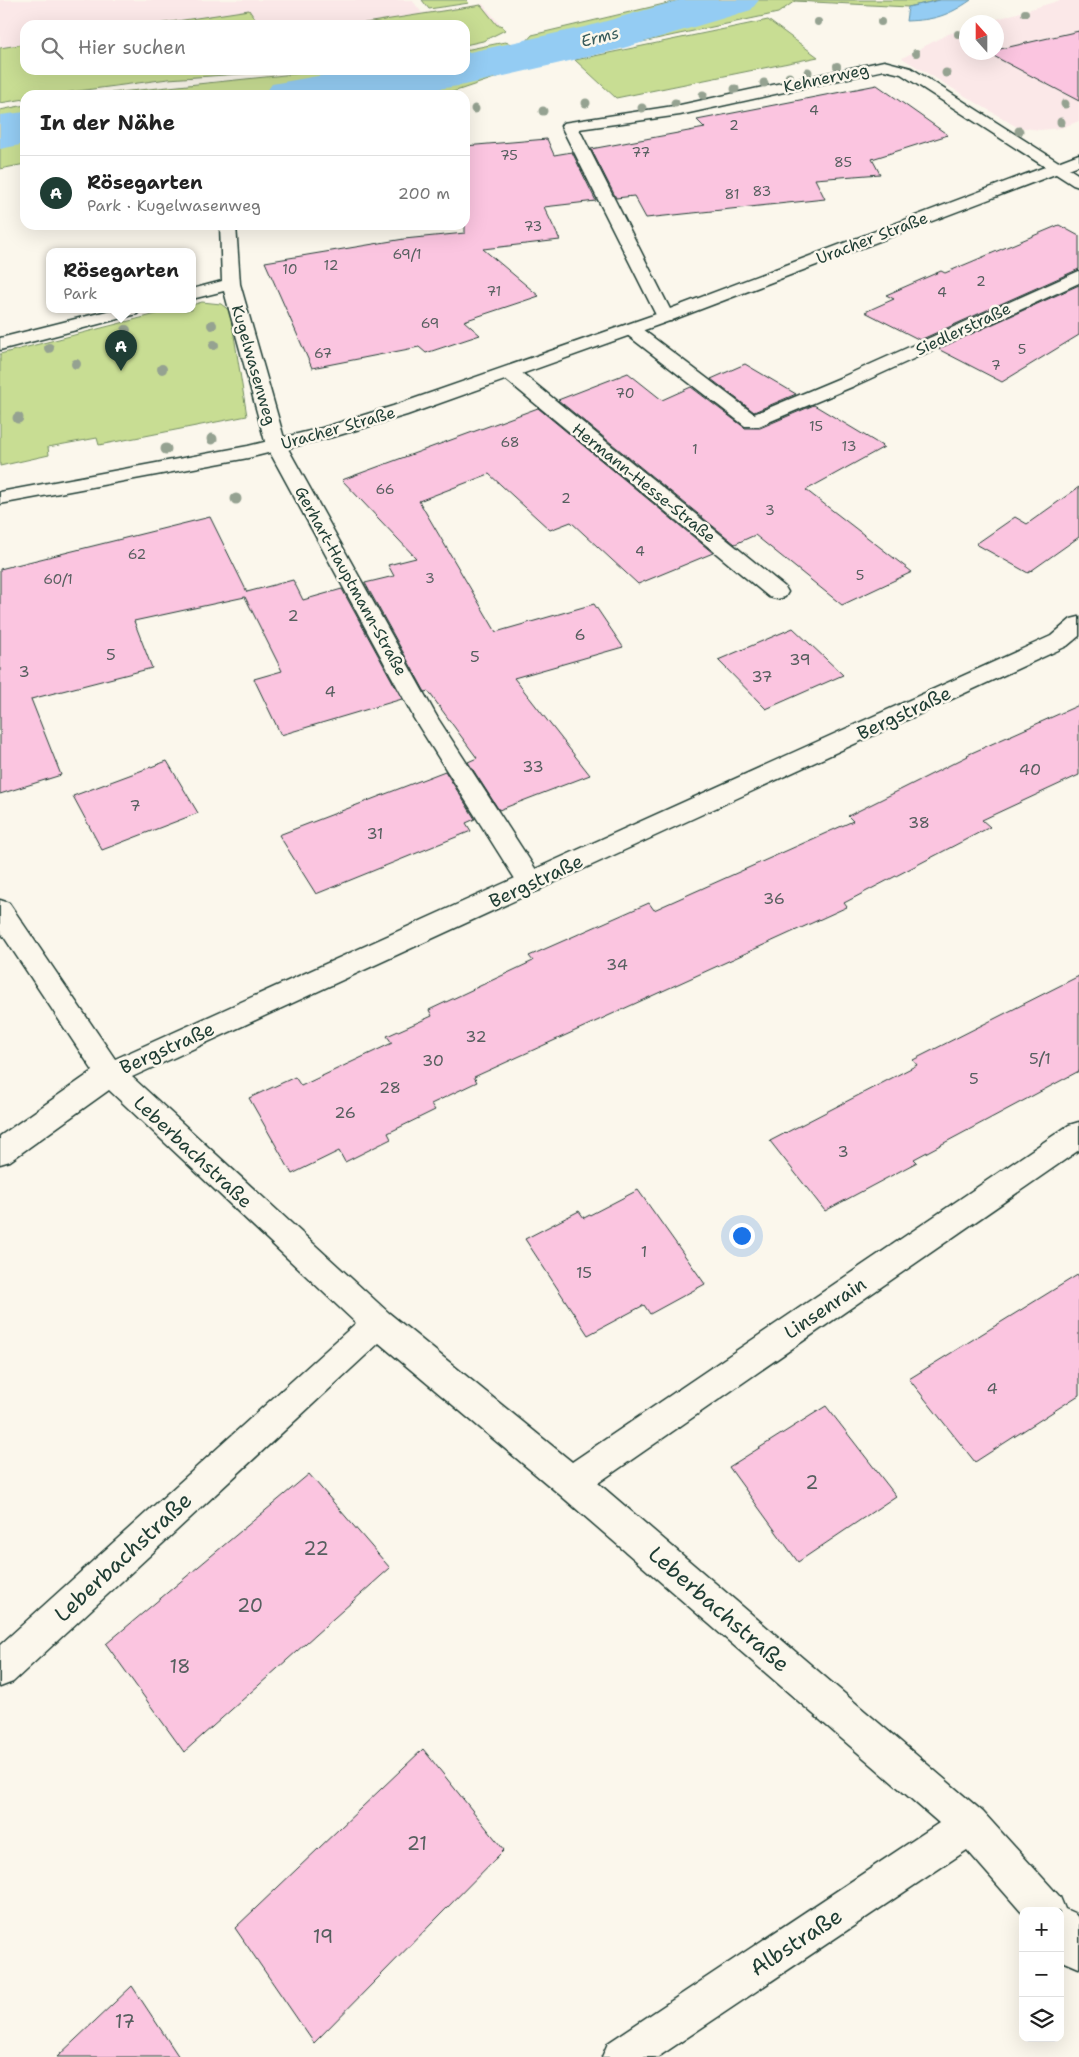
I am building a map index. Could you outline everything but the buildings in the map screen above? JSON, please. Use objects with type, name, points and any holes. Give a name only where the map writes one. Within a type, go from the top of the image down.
[{"type":"street","name":"Kehnerweg","points":[[665,318],[569,126],[680,110],[858,69],[884,66],[906,71],[1056,168]]},
{"type":"street","name":"Uracher Straße","points":[[0,498],[276,445],[406,409],[665,318],[1079,160]]},
{"type":"street","points":[[1056,168],[1079,182]]},
{"type":"street","name":"Kugelwasenweg","points":[[228,230],[231,284],[276,445]]},
{"type":"street","name":"Siedlerstraße","points":[[632,330],[752,422],[847,382],[1079,276]]},
{"type":"street","name":"Kugelwasenweg","points":[[196,293],[231,284]]},
{"type":"street","points":[[0,344],[119,313]]},
{"type":"street","name":"Hermann-Hesse-Straße","points":[[510,373],[777,592]]},
{"type":"street","name":"Gerhart-Hauptmann-Straße","points":[[276,445],[454,767],[531,883]]},
{"type":"street","name":"Bergstraße","points":[[0,1152],[110,1074],[1059,641],[1079,624]]},
{"type":"street","name":"Leberbachstraße","points":[[0,910],[110,1074],[378,1323],[571,1482],[970,1826],[1042,1907]]},
{"type":"street","name":"Linsenrain","points":[[571,1482],[1079,1134]]},
{"type":"street","name":"Leberbachstraße","points":[[0,1669],[378,1323]]},
{"type":"street","name":"Albstraße","points":[[622,2057],[970,1826]]},
{"type":"street","points":[[1064,1931],[1079,1948]]},
{"type":"shaded area","points":[[0,0],[412,0],[422,13],[483,4],[505,30],[483,41],[470,44],[470,20],[20,20],[20,75],[225,75],[168,79],[86,90],[20,90],[20,100],[0,103]]},
{"type":"shaded area","points":[[1061,0],[1079,0],[1079,121],[1061,128],[1040,130],[1017,127],[902,58],[948,34],[959,31],[959,60],[1004,60],[1004,17]]},
{"type":"green space","points":[[422,0],[466,0],[469,3],[429,9]]},
{"type":"green space","points":[[681,0],[940,0],[908,7],[795,1],[778,13],[543,63],[525,43],[532,35]]},
{"type":"green space","points":[[481,5],[497,25],[501,25],[505,30],[483,41],[470,44],[470,20],[384,20]]},
{"type":"green space","points":[[249,10],[256,20],[184,20]]},
{"type":"green space","points":[[768,20],[818,57],[616,98],[575,60]]},
{"type":"green space","points":[[505,42],[515,45],[533,65],[459,90],[139,90],[285,75],[470,75],[470,49]]},
{"type":"green space","points":[[20,45],[20,75],[225,75],[168,79],[86,90],[20,90],[20,100],[0,103],[0,48]]},
{"type":"green space","points":[[20,106],[20,165],[0,169],[0,110]]},
{"type":"green space","points":[[202,302],[221,304],[230,311],[247,416],[99,445],[97,438],[48,447],[49,455],[0,466],[0,354],[160,313],[196,313],[196,304]]},
{"type":"water","points":[[940,0],[971,0],[955,10],[940,16],[925,20],[906,21],[908,7]]},
{"type":"waterway","name":"Erms","points":[[470,68],[599,39],[734,0]]},
{"type":"waterway","name":"Erms","points":[[325,90],[425,75]]},
{"type":"waterway","name":"Erms","points":[[0,132],[20,129]]},
{"type":"place","name":"Rösegarten","points":[[121,371]]}]
